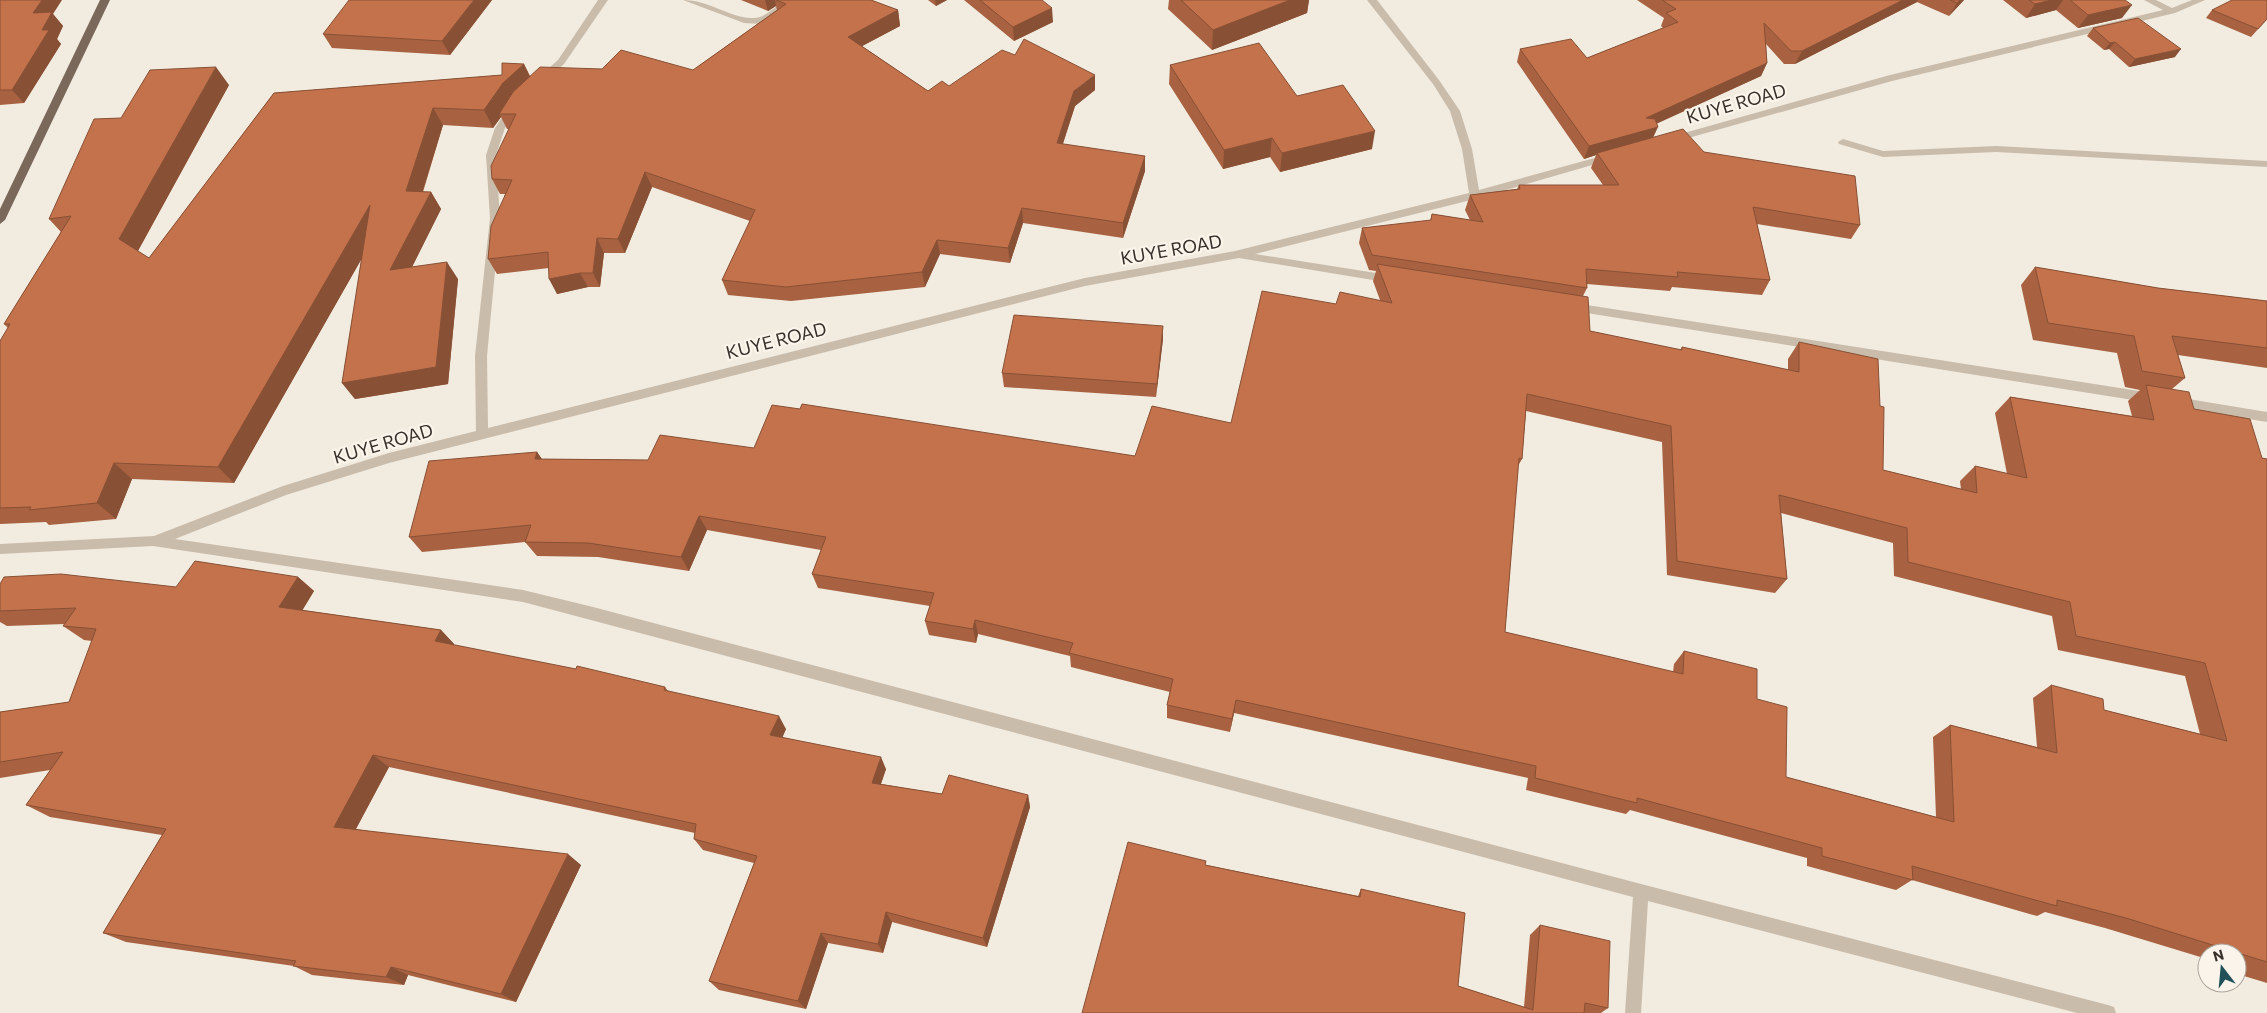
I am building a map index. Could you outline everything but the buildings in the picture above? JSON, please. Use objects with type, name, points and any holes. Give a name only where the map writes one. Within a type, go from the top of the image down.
[{"type":"main road","points":[[0,220],[105,0]]},
{"type":"street","points":[[535,86],[561,62],[602,0]]},
{"type":"street","points":[[688,0],[747,21],[762,21],[791,0]]},
{"type":"street","points":[[1372,0],[1436,82],[1455,111],[1467,149],[1475,195]]},
{"type":"street","points":[[2149,0],[2172,11]]},
{"type":"street","name":"KUYE ROAD","points":[[1664,142],[1890,78],[2172,11],[2200,0]]},
{"type":"street","points":[[482,434],[481,356],[495,218],[491,155],[500,128],[522,98]]},
{"type":"street","points":[[1843,142],[1883,154],[1996,149],[2267,164]]},
{"type":"street","name":"KUYE ROAD","points":[[153,541],[292,489],[389,458],[1085,282],[1235,255],[1475,195],[1616,155]]},
{"type":"street","points":[[1235,255],[1401,280]]},
{"type":"street","points":[[1566,306],[1829,346],[2267,417]]},
{"type":"street","points":[[0,549],[153,541],[523,596],[1642,892],[2108,1013]]},
{"type":"street","points":[[1633,1013],[1642,892]]}]
